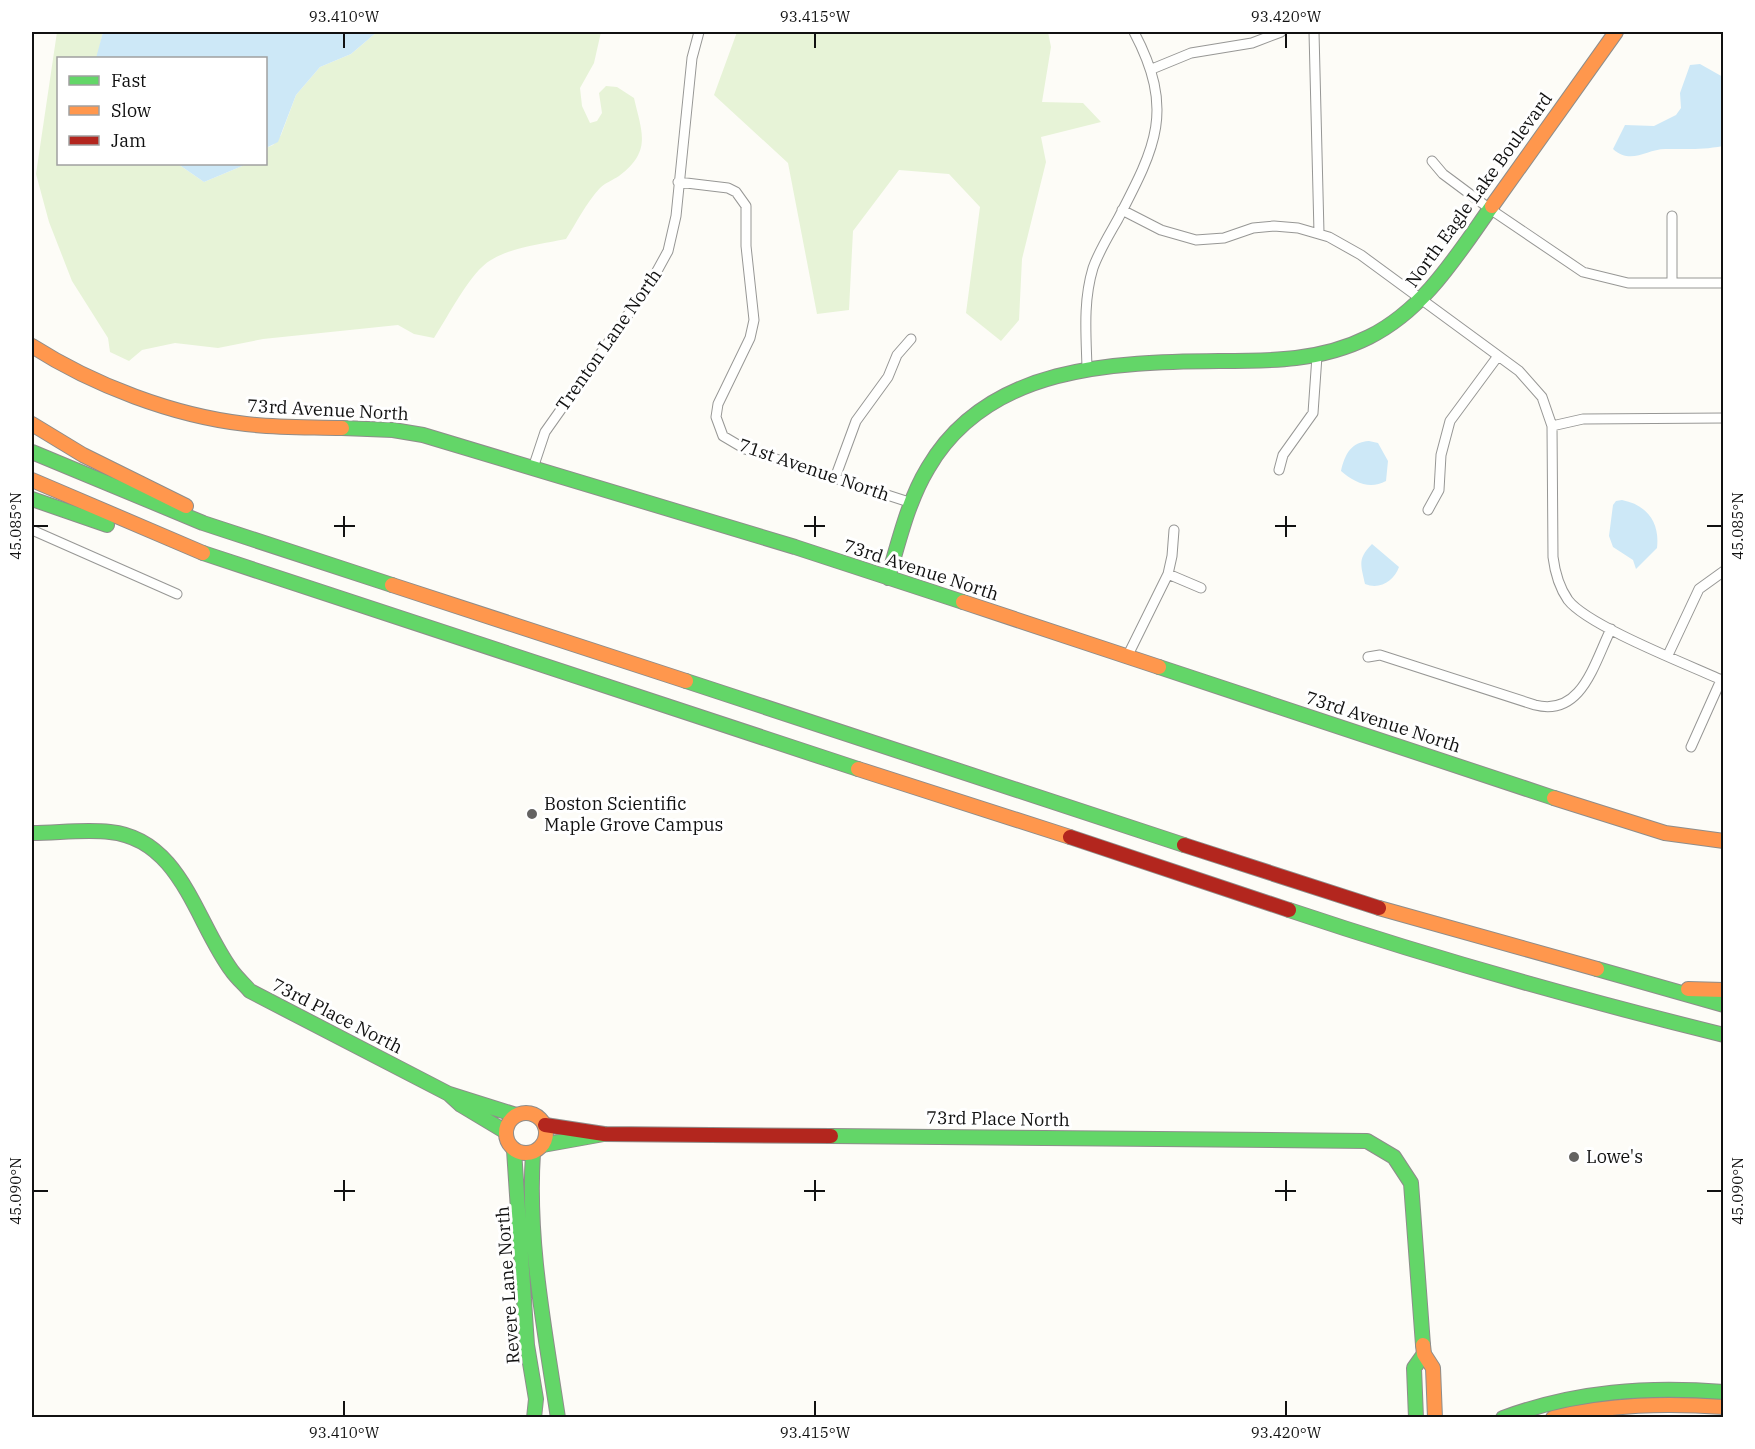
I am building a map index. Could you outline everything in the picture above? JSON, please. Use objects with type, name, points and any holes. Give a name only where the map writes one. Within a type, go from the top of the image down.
[{"type":"main road","name":"North Eagle Lake Boulevard","points":[[888,578],[912,503],[935,456],[951,436],[989,403],[1035,382],[1087,368],[1134,362],[1273,361],[1317,356],[1353,345],[1378,333],[1423,299],[1616,32]]},
{"type":"main road","name":"73rd Avenue North","points":[[32,346],[65,367],[145,401],[211,419],[246,424],[407,432],[533,468],[888,578],[1636,825],[1665,833],[1724,841]]},
{"type":"main road","points":[[32,424],[52,438],[154,491],[308,558]]},
{"type":"main road","points":[[32,452],[203,523],[1359,902],[1724,1005]]},
{"type":"main road","points":[[32,480],[158,536],[237,566]]},
{"type":"main road","points":[[32,499],[1350,931],[1724,1042]]},
{"type":"main road","name":"73rd Place North","points":[[32,833],[111,832],[144,843],[169,866],[231,970],[250,991],[448,1094],[461,1095],[500,1113],[516,1116]]},
{"type":"main road","points":[[1667,990],[1724,990]]},
{"type":"main road","points":[[1621,1010],[1724,1035]]},
{"type":"main road","name":"73rd Place North","points":[[448,1094],[456,1104],[493,1120],[506,1132]]},
{"type":"main road","points":[[529,1113],[541,1119],[545,1125],[546,1138],[538,1149],[519,1153],[513,1150],[506,1139],[507,1125],[516,1116],[529,1113]]},
{"type":"main road","name":"73rd Place North","points":[[545,1125],[593,1129],[604,1134],[1367,1141],[1388,1151],[1400,1162],[1411,1183],[1424,1354]]},
{"type":"main road","name":"73rd Place North","points":[[538,1149],[558,1140],[593,1139],[604,1134]]},
{"type":"main road","name":"Revere Lane North","points":[[538,1149],[531,1181],[540,1296],[558,1418]]},
{"type":"main road","name":"Revere Lane North","points":[[513,1150],[519,1193],[528,1351],[537,1395],[534,1418]]},
{"type":"main road","points":[[1416,1418],[1414,1368],[1424,1354],[1433,1368],[1436,1418]]},
{"type":"main road","points":[[1503,1418],[1543,1401],[1635,1388],[1669,1387],[1724,1392]]},
{"type":"main road","points":[[1553,1418],[1588,1410],[1655,1403],[1724,1407]]},
{"type":"street","name":"Trenton Lane North","points":[[533,468],[545,432],[660,267],[673,233],[692,58],[699,32]]},
{"type":"street","points":[[1087,368],[1085,316],[1094,266],[1154,141],[1158,109],[1152,69],[1134,32]]},
{"type":"street","points":[[1152,69],[1191,53],[1252,44],[1281,32]]},
{"type":"street","points":[[1314,32],[1319,233]]},
{"type":"street","points":[[1432,161],[1443,174],[1490,209],[1583,272],[1619,282],[1724,283]]},
{"type":"street","name":"71st Avenue North","points":[[678,182],[728,188],[736,192],[746,206],[746,246],[754,320],[750,338],[716,411],[719,430],[729,441],[745,449],[912,503]]},
{"type":"street","points":[[1122,210],[1161,230],[1197,240],[1218,239],[1253,228],[1274,226],[1319,233],[1352,248],[1532,382],[1542,397],[1552,426],[1555,572],[1569,601],[1580,613],[1722,681],[1691,747]]},
{"type":"street","points":[[1672,216],[1672,283]]},
{"type":"street","points":[[835,478],[856,420],[888,377],[897,355],[911,339]]},
{"type":"street","points":[[1279,470],[1283,456],[1313,413],[1317,356]]},
{"type":"street","points":[[1428,510],[1440,490],[1442,455],[1450,422],[1498,356]]},
{"type":"street","points":[[1552,426],[1582,419],[1724,418]]},
{"type":"street","points":[[32,530],[177,594]]},
{"type":"street","points":[[1127,657],[1168,574],[1173,556],[1173,530]]},
{"type":"street","points":[[1668,655],[1699,589],[1724,571]]},
{"type":"street","points":[[1168,574],[1201,588]]},
{"type":"street","points":[[1368,657],[1380,655],[1535,705],[1557,708],[1577,696],[1611,629]]},
{"type":"green space","points":[[57,32],[103,32],[97,57],[57,57],[57,165],[179,165],[204,182],[245,165],[267,165],[267,148],[273,145],[281,135],[296,95],[320,67],[351,54],[377,32],[601,32],[594,63],[580,88],[582,106],[590,123],[597,121],[602,113],[599,93],[606,86],[617,87],[634,98],[642,141],[636,158],[619,176],[602,186],[595,194],[566,239],[508,252],[483,266],[467,284],[434,338],[414,334],[398,325],[263,339],[218,348],[175,343],[142,350],[129,361],[110,352],[108,338],[72,281],[49,222],[36,174]]},
{"type":"green space","points":[[737,32],[1048,32],[1051,47],[1042,102],[1083,103],[1101,122],[1041,137],[1046,162],[1022,259],[1019,320],[1001,341],[966,313],[980,207],[949,174],[899,170],[853,231],[849,310],[817,314],[788,163],[714,95]]},
{"type":"water","points":[[103,32],[377,32],[351,54],[320,67],[296,95],[278,142],[267,148],[267,57],[96,57]]},
{"type":"water","points":[[1700,64],[1723,77],[1723,146],[1702,149],[1660,149],[1633,156],[1620,154],[1613,149],[1625,125],[1654,126],[1676,115],[1681,108],[1680,93],[1690,65]]},
{"type":"water","points":[[179,165],[245,165],[204,182]]},
{"type":"water","points":[[1369,441],[1378,443],[1388,461],[1386,481],[1380,484],[1368,485],[1357,482],[1341,471],[1353,446]]},
{"type":"water","points":[[1616,501],[1631,502],[1645,511],[1650,516],[1656,530],[1657,548],[1636,569],[1633,560],[1613,547],[1609,536],[1613,505]]},
{"type":"water","points":[[1372,544],[1399,567],[1390,580],[1376,586],[1365,584],[1361,562]]},
{"type":"traffic: fast","points":[[888,578],[909,508],[928,468],[953,434],[984,408],[1019,389],[1057,376],[1097,368],[1179,362],[1277,360],[1314,355],[1351,345],[1369,337],[1407,312],[1452,262],[1492,206]]},
{"type":"traffic: fast","points":[[342,428],[393,430],[423,435],[795,547],[963,602]]},
{"type":"traffic: fast","points":[[32,452],[203,523],[392,585]]},
{"type":"traffic: fast","points":[[32,499],[107,525]]},
{"type":"traffic: fast","points":[[203,553],[858,769]]},
{"type":"traffic: fast","points":[[1159,667],[1554,798]]},
{"type":"traffic: fast","points":[[686,681],[1184,845]]},
{"type":"traffic: fast","points":[[32,833],[100,831],[134,838],[154,850],[170,866],[184,886],[219,952],[234,974],[250,991],[449,1094],[516,1115]]},
{"type":"traffic: fast","points":[[1289,910],[1505,977],[1724,1035]]},
{"type":"traffic: fast","points":[[1597,969],[1724,1005]]},
{"type":"traffic: fast","points":[[449,1094],[461,1105],[506,1132]]},
{"type":"traffic: fast","points":[[543,1145],[604,1134]]},
{"type":"traffic: fast","points":[[831,1136],[1367,1141],[1394,1157],[1411,1183],[1423,1345]]},
{"type":"traffic: fast","points":[[514,1150],[527,1345],[536,1399],[534,1418]]},
{"type":"traffic: fast","points":[[533,1153],[535,1253],[558,1418]]},
{"type":"traffic: fast","points":[[1416,1418],[1414,1368],[1424,1354]]},
{"type":"traffic: fast","points":[[1503,1418],[1585,1396],[1639,1390],[1724,1392]]},
{"type":"traffic: slow","points":[[1492,206],[1616,32]]},
{"type":"traffic: slow","points":[[32,346],[81,374],[108,386],[191,414],[258,425],[342,428]]},
{"type":"traffic: slow","points":[[32,424],[83,455],[186,506]]},
{"type":"traffic: slow","points":[[32,480],[203,553]]},
{"type":"traffic: slow","points":[[392,585],[686,681]]},
{"type":"traffic: slow","points":[[963,602],[1159,667]]},
{"type":"traffic: slow","points":[[858,769],[1070,837]]},
{"type":"traffic: slow","points":[[1554,798],[1665,833],[1724,841]]},
{"type":"traffic: slow","points":[[1379,908],[1597,969]]},
{"type":"traffic: slow","points":[[1688,989],[1724,990]]},
{"type":"traffic: slow","points":[[526,1113],[534,1114],[540,1119],[545,1125],[546,1133],[545,1141],[540,1147],[534,1152],[526,1153],[518,1152],[512,1147],[507,1141],[506,1133],[507,1125],[512,1119],[518,1114],[526,1113]]},
{"type":"traffic: slow","points":[[1423,1345],[1424,1354],[1433,1368],[1435,1418]]},
{"type":"traffic: slow","points":[[1553,1418],[1617,1407],[1681,1405],[1724,1407]]},
{"type":"traffic: jam","points":[[1070,837],[1289,910]]},
{"type":"traffic: jam","points":[[1184,845],[1379,908]]},
{"type":"traffic: jam","points":[[545,1125],[604,1134],[831,1136]]},
{"type":"place","name":"Boston Scientific Maple Grove Campus","points":[[532,814]]},
{"type":"place","name":"Lowe's","points":[[1574,1157]]}]
